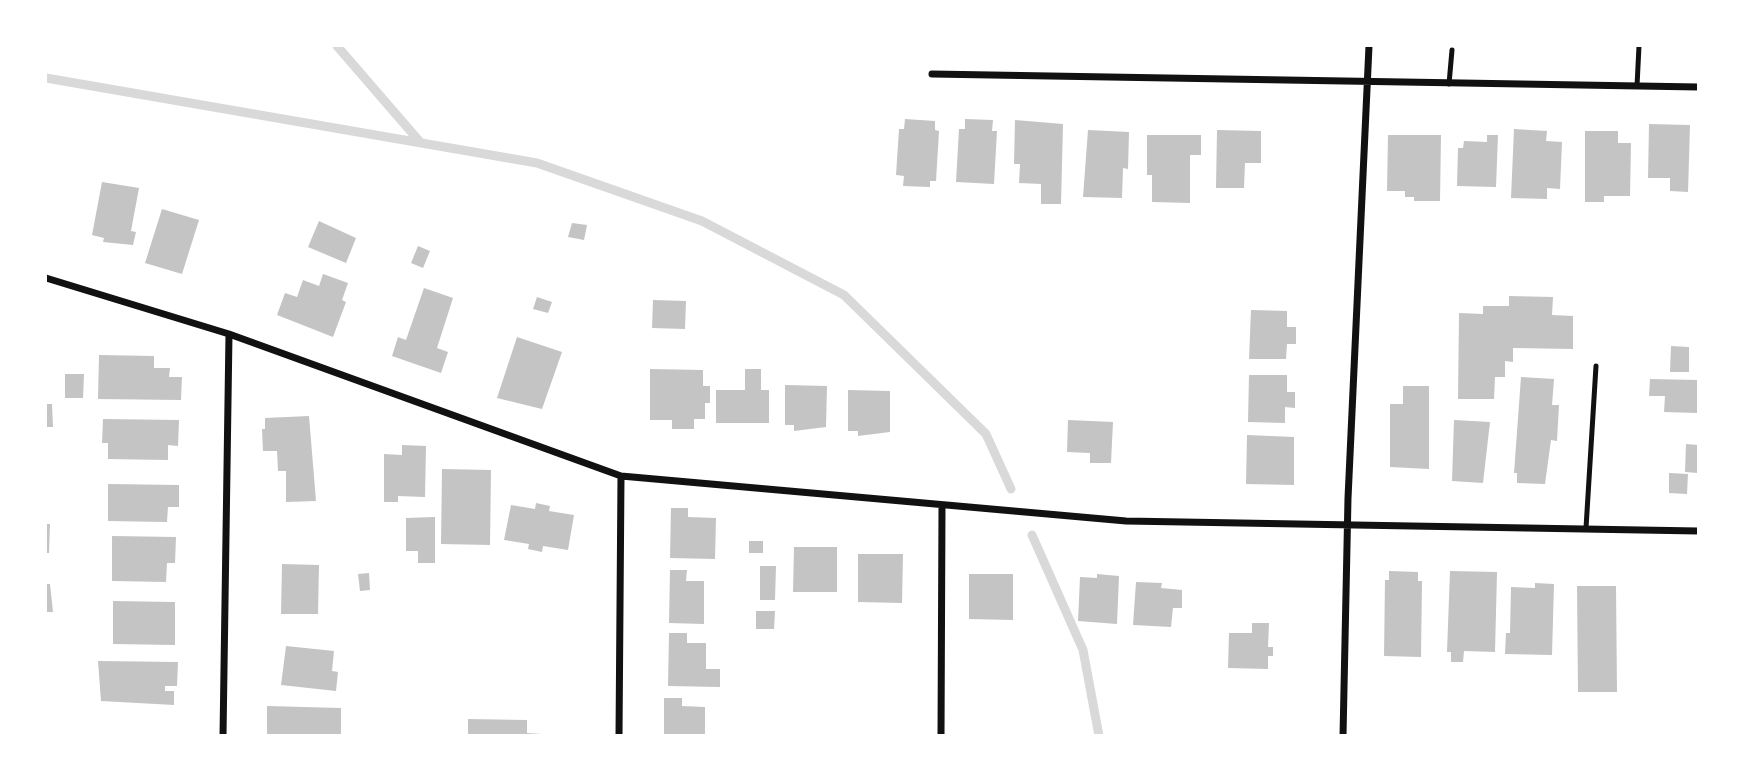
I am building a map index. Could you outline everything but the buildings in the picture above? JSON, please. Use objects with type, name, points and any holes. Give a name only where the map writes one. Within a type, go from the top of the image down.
[{"type":"street","points":[[1343,736],[1348,523],[1369,46]]},
{"type":"street","points":[[932,74],[1449,85],[1699,87]]},
{"type":"street","points":[[46,278],[229,334],[621,475],[1126,521],[1699,531]]},
{"type":"street","points":[[223,736],[229,334]]},
{"type":"street","points":[[618,736],[621,475]]},
{"type":"street","points":[[941,736],[942,506]]},
{"type":"lane","points":[[1637,86],[1639,46]]},
{"type":"lane","points":[[1449,85],[1452,50]]},
{"type":"lane","points":[[1586,528],[1596,366]]},
{"type":"waterway","points":[[337,46],[420,142]]},
{"type":"waterway","points":[[46,78],[537,163],[702,221],[844,295],[986,434],[1011,489]]},
{"type":"waterway","points":[[1032,535],[1083,650],[1099,736]]}]
